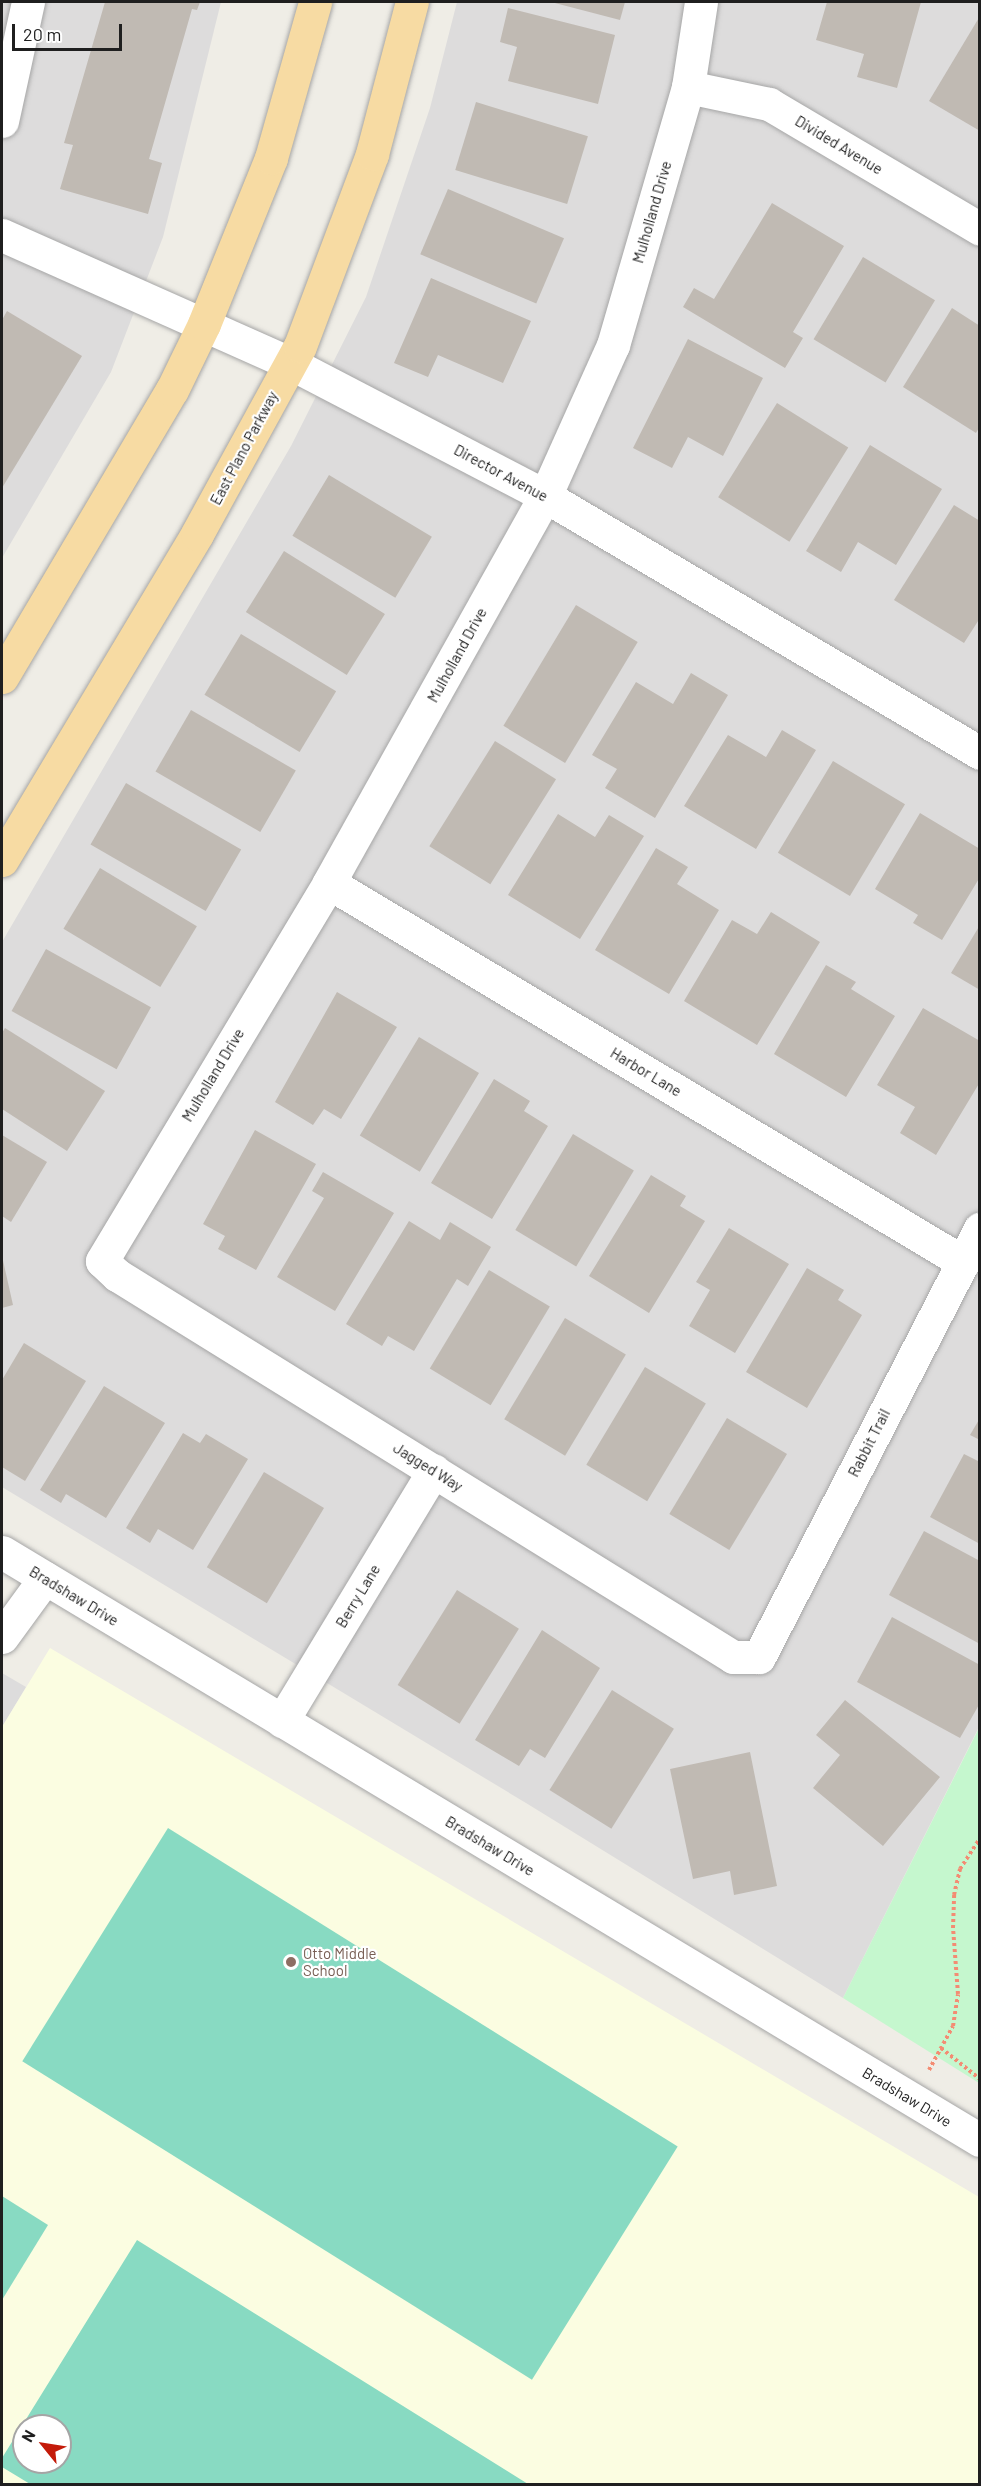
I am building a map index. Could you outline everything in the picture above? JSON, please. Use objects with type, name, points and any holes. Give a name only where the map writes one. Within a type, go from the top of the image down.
[{"type":"main road","points":[[2,677],[172,390],[204,324],[271,158],[315,2]]},
{"type":"main road","name":"East Plano Parkway","points":[[2,860],[197,534],[300,346],[372,154],[412,2]]},
{"type":"street","points":[[2,121],[28,2]]},
{"type":"street","name":"Mulholland Drive","points":[[102,1261],[329,883],[545,496],[613,345],[688,87],[701,2]]},
{"type":"street","name":"Divided Avenue","points":[[688,87],[769,104],[980,229]]},
{"type":"street","name":"Director Avenue","points":[[2,235],[290,363],[545,496],[980,753]]},
{"type":"street","name":"Harbor Lane","points":[[329,883],[963,1262]]},
{"type":"street","name":"Rabbit Trail","points":[[759,1657],[980,1229]]},
{"type":"street","name":"Jagged Way","points":[[102,1261],[117,1275],[733,1658],[759,1657]]},
{"type":"street","name":"Berry Lane","points":[[282,1721],[434,1470]]},
{"type":"street","name":"Bradshaw Drive","points":[[2,1552],[980,2140]]},
{"type":"street","points":[[2,1637],[45,1578]]},
{"type":"path","points":[[911,2099],[953,2026],[958,1994],[953,1928],[954,1895],[960,1869],[980,1838]]},
{"type":"path","points":[[942,2048],[980,2079]]},
{"type":"shaded area","points":[[2,2],[221,2],[163,237],[111,372],[2,558]]},
{"type":"shaded area","points":[[457,2],[979,2],[979,1727],[843,1998],[526,1803],[2,1487],[2,942],[291,446],[366,297],[430,108]]},
{"type":"shaded area","name":"Otto Middle School","points":[[50,1648],[979,2197],[979,2484],[2,2484],[2,1727]]},
{"type":"shaded area","points":[[2,1673],[26,1687],[2,1727]]},
{"type":"green space","points":[[979,1728],[979,2083],[843,1998]]},
{"type":"green space","points":[[168,1828],[678,2146],[532,2380],[22,2061]]},
{"type":"green space","points":[[2,2196],[48,2225],[2,2300]]},
{"type":"green space","points":[[137,2240],[528,2484],[30,2484],[14,2474],[72,2474],[72,2414],[29,2414]]},
{"type":"green space","points":[[12,2442],[12,2473],[2,2467],[2,2458]]},
{"type":"building","points":[[105,2],[200,2],[197,10],[192,9],[149,159],[162,163],[148,214],[60,189],[73,145],[64,143]]},
{"type":"building","points":[[551,2],[625,2],[620,20]]},
{"type":"building","points":[[827,2],[921,2],[897,88],[857,77],[864,54],[816,40]]},
{"type":"building","points":[[508,8],[615,35],[598,104],[508,81],[517,47],[500,42]]},
{"type":"building","points":[[980,16],[980,131],[929,101]]},
{"type":"building","points":[[476,102],[588,136],[567,204],[455,170]]},
{"type":"building","points":[[448,189],[564,238],[536,304],[420,254]]},
{"type":"building","points":[[772,203],[844,246],[793,332],[803,338],[785,368],[683,307],[694,288],[714,299]]},
{"type":"building","points":[[863,257],[935,300],[886,383],[814,339]]},
{"type":"building","points":[[431,278],[531,321],[503,383],[438,355],[428,377],[394,363]]},
{"type":"building","points":[[952,308],[980,326],[980,426],[976,433],[903,387]]},
{"type":"building","points":[[7,311],[82,356],[2,488],[2,320]]},
{"type":"building","points":[[688,339],[763,378],[723,456],[688,437],[672,468],[633,448]]},
{"type":"building","points":[[777,403],[848,448],[789,542],[718,497]]},
{"type":"building","points":[[870,445],[942,489],[896,565],[858,542],[841,572],[806,551]]},
{"type":"building","points":[[329,475],[432,537],[395,598],[292,536]]},
{"type":"building","points":[[954,505],[980,521],[980,618],[964,643],[894,600]]},
{"type":"building","points":[[284,551],[385,614],[347,675],[246,612]]},
{"type":"building","points":[[576,605],[638,642],[565,763],[503,726]]},
{"type":"building","points":[[241,634],[336,691],[300,752],[204,695]]},
{"type":"building","points":[[691,673],[728,695],[655,818],[605,788],[617,769],[592,755],[636,682],[673,704]]},
{"type":"building","points":[[191,710],[296,770],[260,832],[156,771]]},
{"type":"building","points":[[782,730],[816,750],[756,849],[684,806],[728,735],[766,757]]},
{"type":"building","points":[[495,741],[556,779],[490,884],[429,846]]},
{"type":"building","points":[[833,761],[905,804],[850,896],[778,853]]},
{"type":"building","points":[[126,783],[241,850],[206,911],[90,844]]},
{"type":"building","points":[[920,813],[980,849],[980,877],[942,940],[913,923],[918,915],[875,889]]},
{"type":"building","points":[[558,814],[595,837],[609,815],[644,836],[580,939],[508,895]]},
{"type":"building","points":[[656,848],[688,867],[677,884],[719,910],[669,994],[595,950]]},
{"type":"building","points":[[100,868],[197,926],[160,987],[63,929]]},
{"type":"building","points":[[771,912],[820,942],[757,1045],[684,1001],[732,920],[757,934]]},
{"type":"building","points":[[980,925],[980,990],[951,973]]},
{"type":"building","points":[[46,949],[151,1007],[117,1069],[12,1011]]},
{"type":"building","points":[[826,965],[856,982],[851,989],[895,1016],[846,1097],[774,1054]]},
{"type":"building","points":[[337,992],[397,1027],[341,1119],[324,1109],[313,1125],[275,1102]]},
{"type":"building","points":[[923,1008],[980,1041],[980,1082],[936,1155],[900,1133],[915,1107],[877,1085]]},
{"type":"building","points":[[5,1028],[105,1091],[67,1151],[2,1109],[2,1033]]},
{"type":"building","points":[[419,1037],[479,1073],[420,1172],[360,1136]]},
{"type":"building","points":[[494,1079],[530,1101],[524,1111],[548,1126],[492,1219],[431,1183]]},
{"type":"building","points":[[255,1130],[316,1164],[256,1270],[218,1249],[225,1236],[203,1224]]},
{"type":"building","points":[[573,1134],[634,1171],[576,1267],[515,1230]]},
{"type":"building","points":[[2,1135],[47,1162],[11,1222],[2,1216]]},
{"type":"building","points":[[323,1172],[394,1213],[335,1311],[277,1277],[324,1198],[312,1191]]},
{"type":"building","points":[[651,1175],[686,1196],[680,1206],[705,1221],[649,1313],[589,1276]]},
{"type":"building","points":[[409,1221],[440,1240],[450,1222],[491,1247],[468,1286],[457,1279],[414,1351],[388,1336],[382,1346],[346,1324]]},
{"type":"building","points":[[729,1228],[789,1264],[735,1353],[689,1326],[710,1290],[696,1282]]},
{"type":"building","points":[[2,1256],[13,1305],[2,1308]]},
{"type":"building","points":[[807,1268],[844,1290],[838,1300],[862,1315],[807,1408],[746,1372]]},
{"type":"building","points":[[489,1270],[550,1307],[491,1405],[430,1369]]},
{"type":"building","points":[[565,1318],[626,1355],[565,1456],[504,1419]]},
{"type":"building","points":[[24,1343],[86,1381],[25,1481],[2,1467],[2,1380]]},
{"type":"building","points":[[645,1367],[706,1404],[647,1501],[586,1465]]},
{"type":"building","points":[[104,1386],[165,1423],[106,1518],[66,1494],[61,1503],[40,1490]]},
{"type":"building","points":[[727,1418],[787,1454],[729,1550],[669,1514]]},
{"type":"building","points":[[980,1418],[980,1440],[970,1435]]},
{"type":"building","points":[[183,1433],[200,1443],[206,1434],[248,1459],[193,1550],[158,1529],[150,1543],[126,1528]]},
{"type":"building","points":[[964,1454],[980,1462],[980,1544],[930,1517]]},
{"type":"building","points":[[264,1472],[324,1508],[267,1603],[207,1567]]},
{"type":"building","points":[[924,1531],[980,1561],[980,1644],[889,1595]]},
{"type":"building","points":[[457,1590],[519,1629],[460,1724],[398,1685]]},
{"type":"building","points":[[892,1617],[980,1665],[980,1703],[960,1738],[857,1682]]},
{"type":"building","points":[[542,1630],[600,1668],[545,1758],[530,1749],[519,1766],[475,1740]]},
{"type":"building","points":[[612,1690],[674,1729],[611,1829],[549,1790]]},
{"type":"building","points":[[845,1700],[940,1777],[883,1846],[813,1788],[840,1755],[816,1735]]},
{"type":"building","points":[[750,1752],[777,1886],[734,1895],[730,1871],[693,1879],[670,1769]]},
{"type":"place","name":"Otto Middle School","points":[[291,1962]]}]
